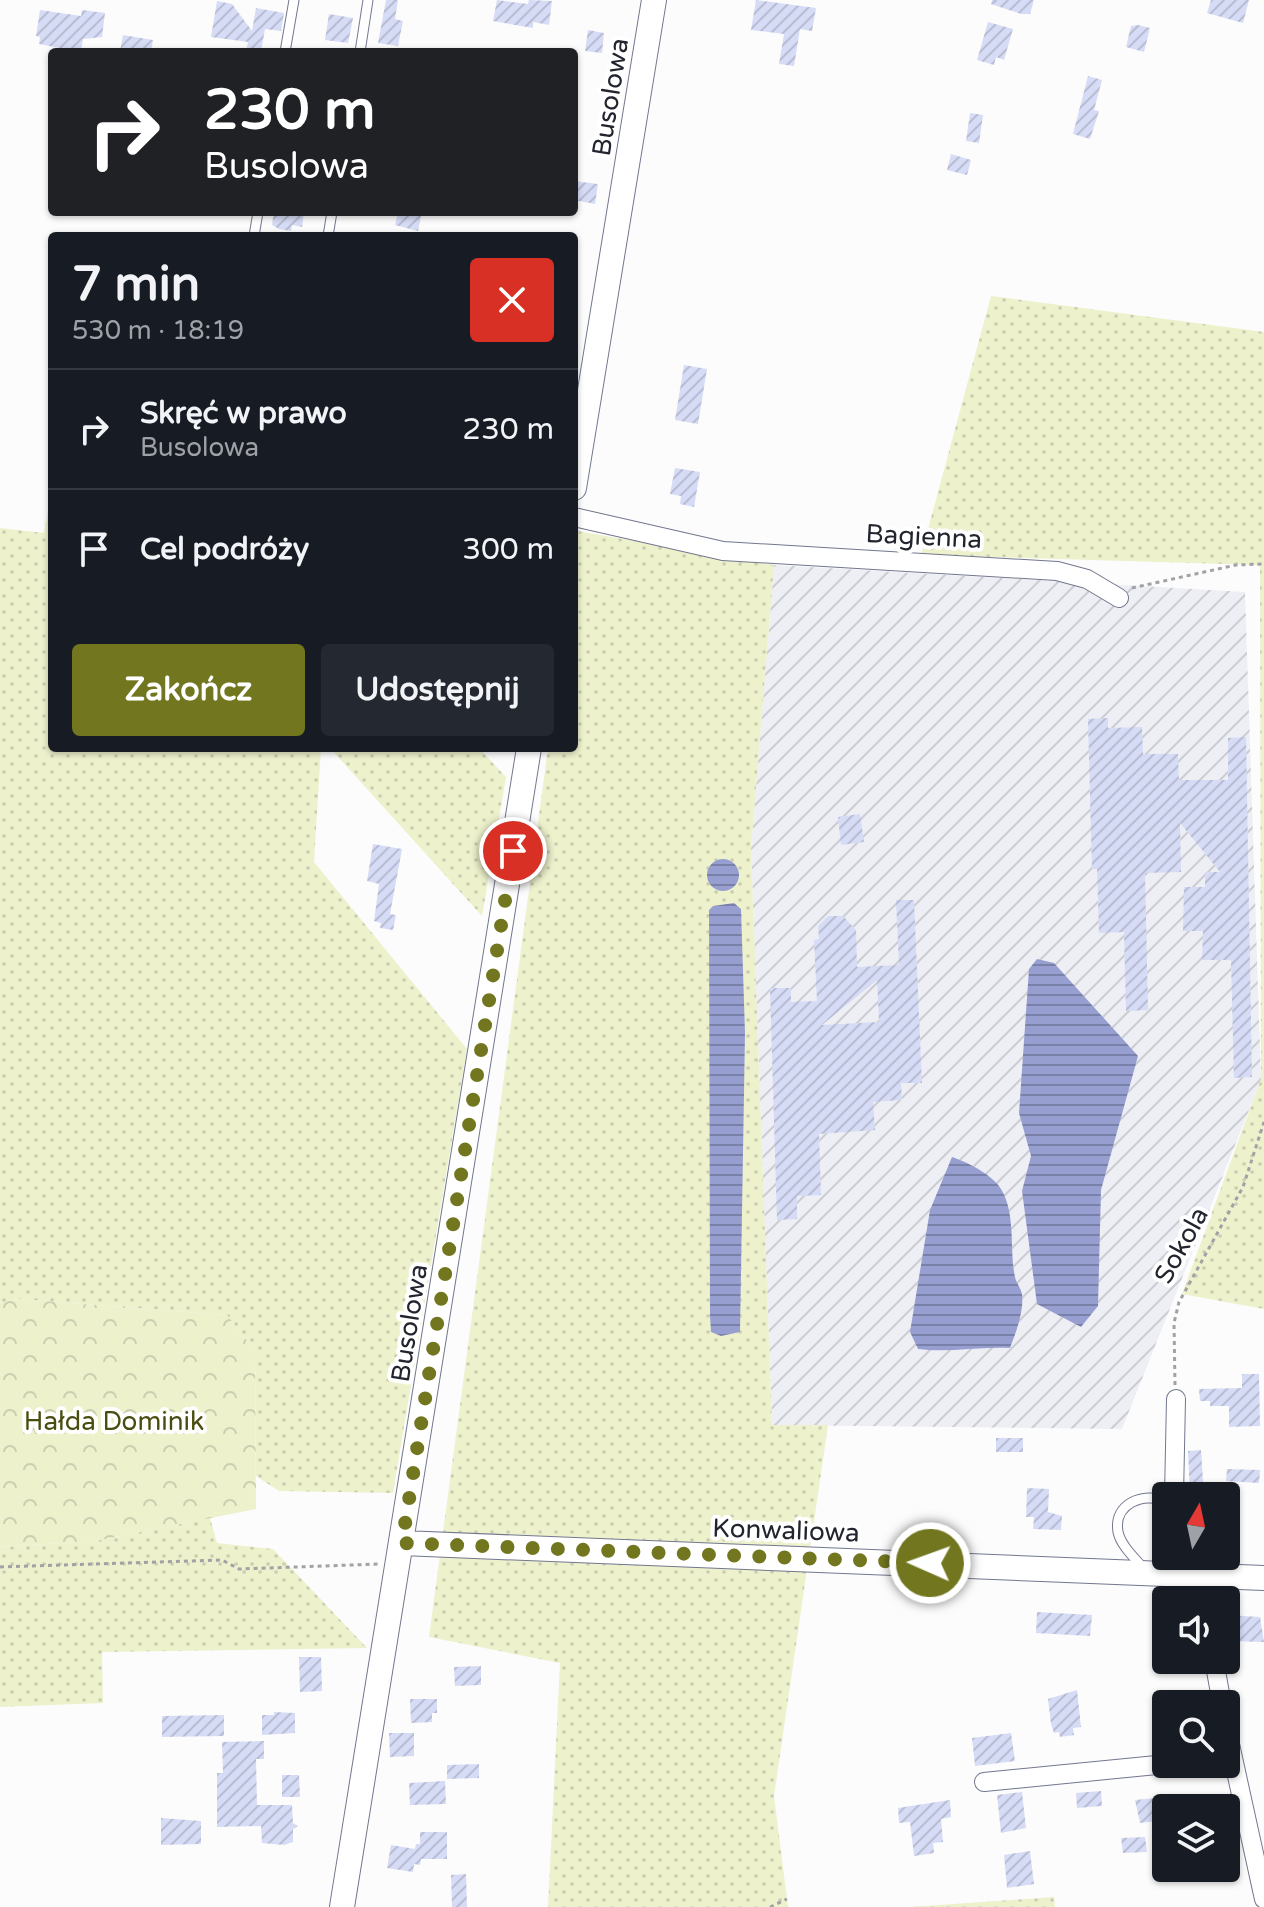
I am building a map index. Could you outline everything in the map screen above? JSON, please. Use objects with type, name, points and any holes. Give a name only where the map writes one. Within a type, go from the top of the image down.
[{"type":"street","name":"Busolowa","points":[[578,464],[654,0]]},
{"type":"street","name":"Bagienna","points":[[578,518],[723,551],[1057,571],[1087,579],[1119,598]]},
{"type":"street","name":"Busolowa","points":[[342,1907],[528,752]]},
{"type":"street","points":[[1174,1482],[1176,1399]]},
{"type":"street","name":"Konwaliowa","points":[[401,1553],[1147,1572],[1166,1570]]},
{"type":"street","name":"Konwaliowa","points":[[1202,1570],[1264,1578]]},
{"type":"street","points":[[984,1782],[1152,1765]]},
{"type":"street","points":[[1234,1778],[1264,1899]]},
{"type":"lane","points":[[286,48],[294,0]]},
{"type":"lane","points":[[361,48],[368,0]]},
{"type":"lane","points":[[1147,1572],[1124,1544],[1118,1530],[1119,1517],[1125,1506],[1138,1498],[1152,1497]]},
{"type":"path","points":[[1119,598],[1132,587],[1149,583],[1236,565],[1264,564]]},
{"type":"path","name":"Sokola","points":[[1176,1399],[1174,1323],[1179,1302],[1243,1187],[1264,1122]]},
{"type":"path","points":[[0,1567],[222,1560],[239,1569],[401,1553]]},
{"type":"path","points":[[770,1907],[787,1899]]},
{"type":"shaded area","points":[[774,565],[1245,592],[1261,1080],[1122,1429],[772,1425],[751,849]]},
{"type":"green space","points":[[991,296],[1264,332],[1264,1309],[1182,1294],[1261,1079],[1260,565],[921,555]]},
{"type":"green space","points":[[48,511],[48,752],[321,752],[314,862],[467,1049],[393,1493],[279,1491],[256,1476],[255,1351],[227,1315],[17,1299],[0,1303],[0,528],[44,533]]},
{"type":"green space","points":[[578,531],[774,565],[751,849],[772,1425],[828,1425],[774,1796],[788,1907],[548,1907],[560,1663],[429,1637],[547,752],[578,752]]},
{"type":"green space","points":[[334,752],[483,752],[506,777],[482,916]]},
{"type":"green space","name":"Hałda Dominik","points":[[17,1299],[227,1315],[255,1351],[256,1509],[95,1541],[0,1547],[0,1303]]},
{"type":"green space","points":[[210,1518],[217,1543],[273,1549],[367,1648],[102,1652],[103,1703],[0,1707],[0,1547],[95,1541]]},
{"type":"green space","points":[[1054,1897],[1055,1907],[910,1907]]},
{"type":"water","points":[[723,859],[734,864],[739,875],[734,886],[723,891],[712,886],[707,875],[712,864]]},
{"type":"water","points":[[734,903],[741,909],[745,1033],[740,1332],[721,1336],[711,1332],[710,1316],[709,910],[713,906]]},
{"type":"water","points":[[1037,959],[1054,963],[1138,1056],[1101,1190],[1098,1306],[1081,1327],[1037,1304],[1022,1191],[1031,1156],[1019,1113],[1029,969]]},
{"type":"water","points":[[952,1157],[977,1168],[995,1181],[1005,1196],[1012,1231],[1013,1266],[1022,1301],[1010,1348],[918,1349],[910,1332],[930,1210]]},
{"type":"building","points":[[386,0],[398,0],[395,19],[403,21],[398,46],[378,43]]},
{"type":"building","points":[[497,0],[528,4],[529,0],[552,1],[549,25],[533,22],[533,28],[493,21]]},
{"type":"building","points":[[756,0],[816,8],[812,31],[800,29],[794,66],[779,64],[784,34],[751,30]]},
{"type":"building","points":[[992,0],[1034,0],[1030,14],[1021,14],[991,4]]},
{"type":"building","points":[[1211,0],[1249,0],[1243,23],[1207,13]]},
{"type":"building","points":[[217,1],[232,4],[252,31],[256,8],[284,13],[281,31],[265,29],[262,48],[247,48],[248,42],[211,37]]},
{"type":"building","points":[[40,10],[81,16],[82,10],[105,13],[102,37],[83,39],[82,48],[39,44],[40,37],[36,36]]},
{"type":"building","points":[[329,14],[353,18],[348,43],[325,40]]},
{"type":"building","points":[[988,22],[1013,29],[1004,60],[996,57],[994,65],[977,60]]},
{"type":"building","points":[[1131,26],[1150,28],[1144,52],[1126,47]]},
{"type":"building","points":[[588,30],[604,33],[602,53],[585,51]]},
{"type":"building","points":[[123,35],[153,40],[152,48],[121,48]]},
{"type":"building","points":[[1088,76],[1102,80],[1094,110],[1099,111],[1090,139],[1073,134]]},
{"type":"building","points":[[970,113],[983,115],[979,143],[966,141]]},
{"type":"building","points":[[951,154],[971,160],[967,175],[947,170]]},
{"type":"building","points":[[578,182],[598,184],[595,204],[578,201]]},
{"type":"building","points":[[273,216],[303,216],[302,227],[292,225],[291,231],[272,225]]},
{"type":"building","points":[[397,216],[421,216],[418,231],[395,225]]},
{"type":"building","points":[[684,365],[707,369],[698,424],[675,420]]},
{"type":"building","points":[[675,468],[700,472],[694,507],[680,504],[681,496],[670,494]]},
{"type":"building","points":[[1108,718],[1108,728],[1142,727],[1143,754],[1178,754],[1179,780],[1228,780],[1228,738],[1246,737],[1252,1077],[1234,1078],[1231,960],[1202,960],[1203,931],[1183,931],[1184,887],[1205,887],[1205,872],[1220,872],[1180,823],[1181,872],[1145,873],[1148,1010],[1126,1011],[1124,932],[1099,933],[1097,869],[1092,869],[1088,719]]},
{"type":"building","points":[[860,814],[864,842],[841,845],[838,817]]},
{"type":"building","points":[[373,844],[402,849],[390,914],[396,915],[393,930],[380,928],[381,923],[374,921],[379,884],[367,881]]},
{"type":"building","points":[[896,900],[914,900],[922,1083],[901,1083],[902,1100],[873,1102],[875,1130],[819,1134],[821,1195],[797,1196],[797,1219],[777,1220],[770,988],[791,988],[791,1002],[817,1001],[814,940],[819,939],[818,926],[828,916],[843,916],[856,930],[857,967],[899,965]],"holes":[[[877,980],[879,1022],[822,1025]]]},
{"type":"building","points":[[1242,1374],[1259,1374],[1260,1426],[1229,1427],[1229,1406],[1210,1406],[1210,1401],[1200,1401],[1199,1389],[1242,1388]]},
{"type":"building","points":[[996,1438],[1023,1438],[1023,1452],[996,1452]]},
{"type":"building","points":[[1201,1450],[1203,1482],[1189,1482],[1188,1451]]},
{"type":"building","points":[[1227,1469],[1260,1470],[1259,1483],[1226,1481]]},
{"type":"building","points":[[1027,1488],[1049,1489],[1048,1512],[1062,1516],[1061,1530],[1033,1529],[1034,1517],[1026,1517]]},
{"type":"building","points":[[1037,1612],[1092,1615],[1090,1636],[1036,1633]]},
{"type":"building","points":[[1240,1616],[1260,1617],[1264,1642],[1240,1641]]},
{"type":"building","points":[[299,1657],[321,1657],[322,1691],[300,1692]]},
{"type":"building","points":[[481,1666],[481,1685],[455,1686],[454,1667]]},
{"type":"building","points":[[1077,1690],[1081,1727],[1073,1728],[1074,1735],[1060,1737],[1059,1732],[1054,1733],[1051,1724],[1048,1699]]},
{"type":"building","points":[[410,1699],[437,1699],[437,1713],[432,1713],[432,1722],[411,1723]]},
{"type":"building","points":[[274,1712],[295,1713],[295,1733],[262,1735],[262,1715],[274,1715]]},
{"type":"building","points":[[224,1715],[224,1736],[162,1737],[162,1716]]},
{"type":"building","points":[[389,1733],[414,1733],[414,1756],[390,1757]]},
{"type":"building","points":[[1011,1733],[1015,1761],[975,1766],[972,1738]]},
{"type":"building","points":[[264,1741],[264,1759],[256,1759],[257,1805],[292,1805],[293,1823],[298,1826],[293,1829],[293,1842],[284,1845],[262,1843],[261,1826],[217,1827],[217,1773],[223,1773],[222,1742]]},
{"type":"building","points":[[479,1764],[479,1778],[447,1779],[447,1765]]},
{"type":"building","points":[[282,1775],[299,1775],[300,1797],[282,1797]]},
{"type":"building","points":[[445,1781],[446,1804],[410,1805],[409,1783]]},
{"type":"building","points":[[1101,1791],[1102,1806],[1077,1808],[1076,1793]]},
{"type":"building","points":[[1022,1792],[1026,1828],[1001,1833],[997,1795]]},
{"type":"building","points":[[1152,1798],[1152,1822],[1140,1823],[1135,1800]]},
{"type":"building","points":[[950,1800],[951,1817],[941,1819],[943,1842],[933,1843],[934,1853],[914,1856],[910,1822],[899,1823],[898,1808]]},
{"type":"building","points":[[161,1818],[201,1821],[201,1844],[161,1845]]},
{"type":"building","points":[[420,1832],[447,1832],[447,1859],[421,1859],[420,1865],[414,1864],[413,1872],[387,1868],[391,1845],[415,1849],[416,1844],[420,1844]]},
{"type":"building","points":[[1145,1837],[1147,1852],[1123,1853],[1121,1838]]},
{"type":"building","points":[[1030,1851],[1034,1884],[1007,1888],[1004,1855]]},
{"type":"building","points":[[466,1874],[467,1907],[452,1907],[451,1875]]},
{"type":"route","points":[[513,851],[402,1543],[930,1563]]}]
